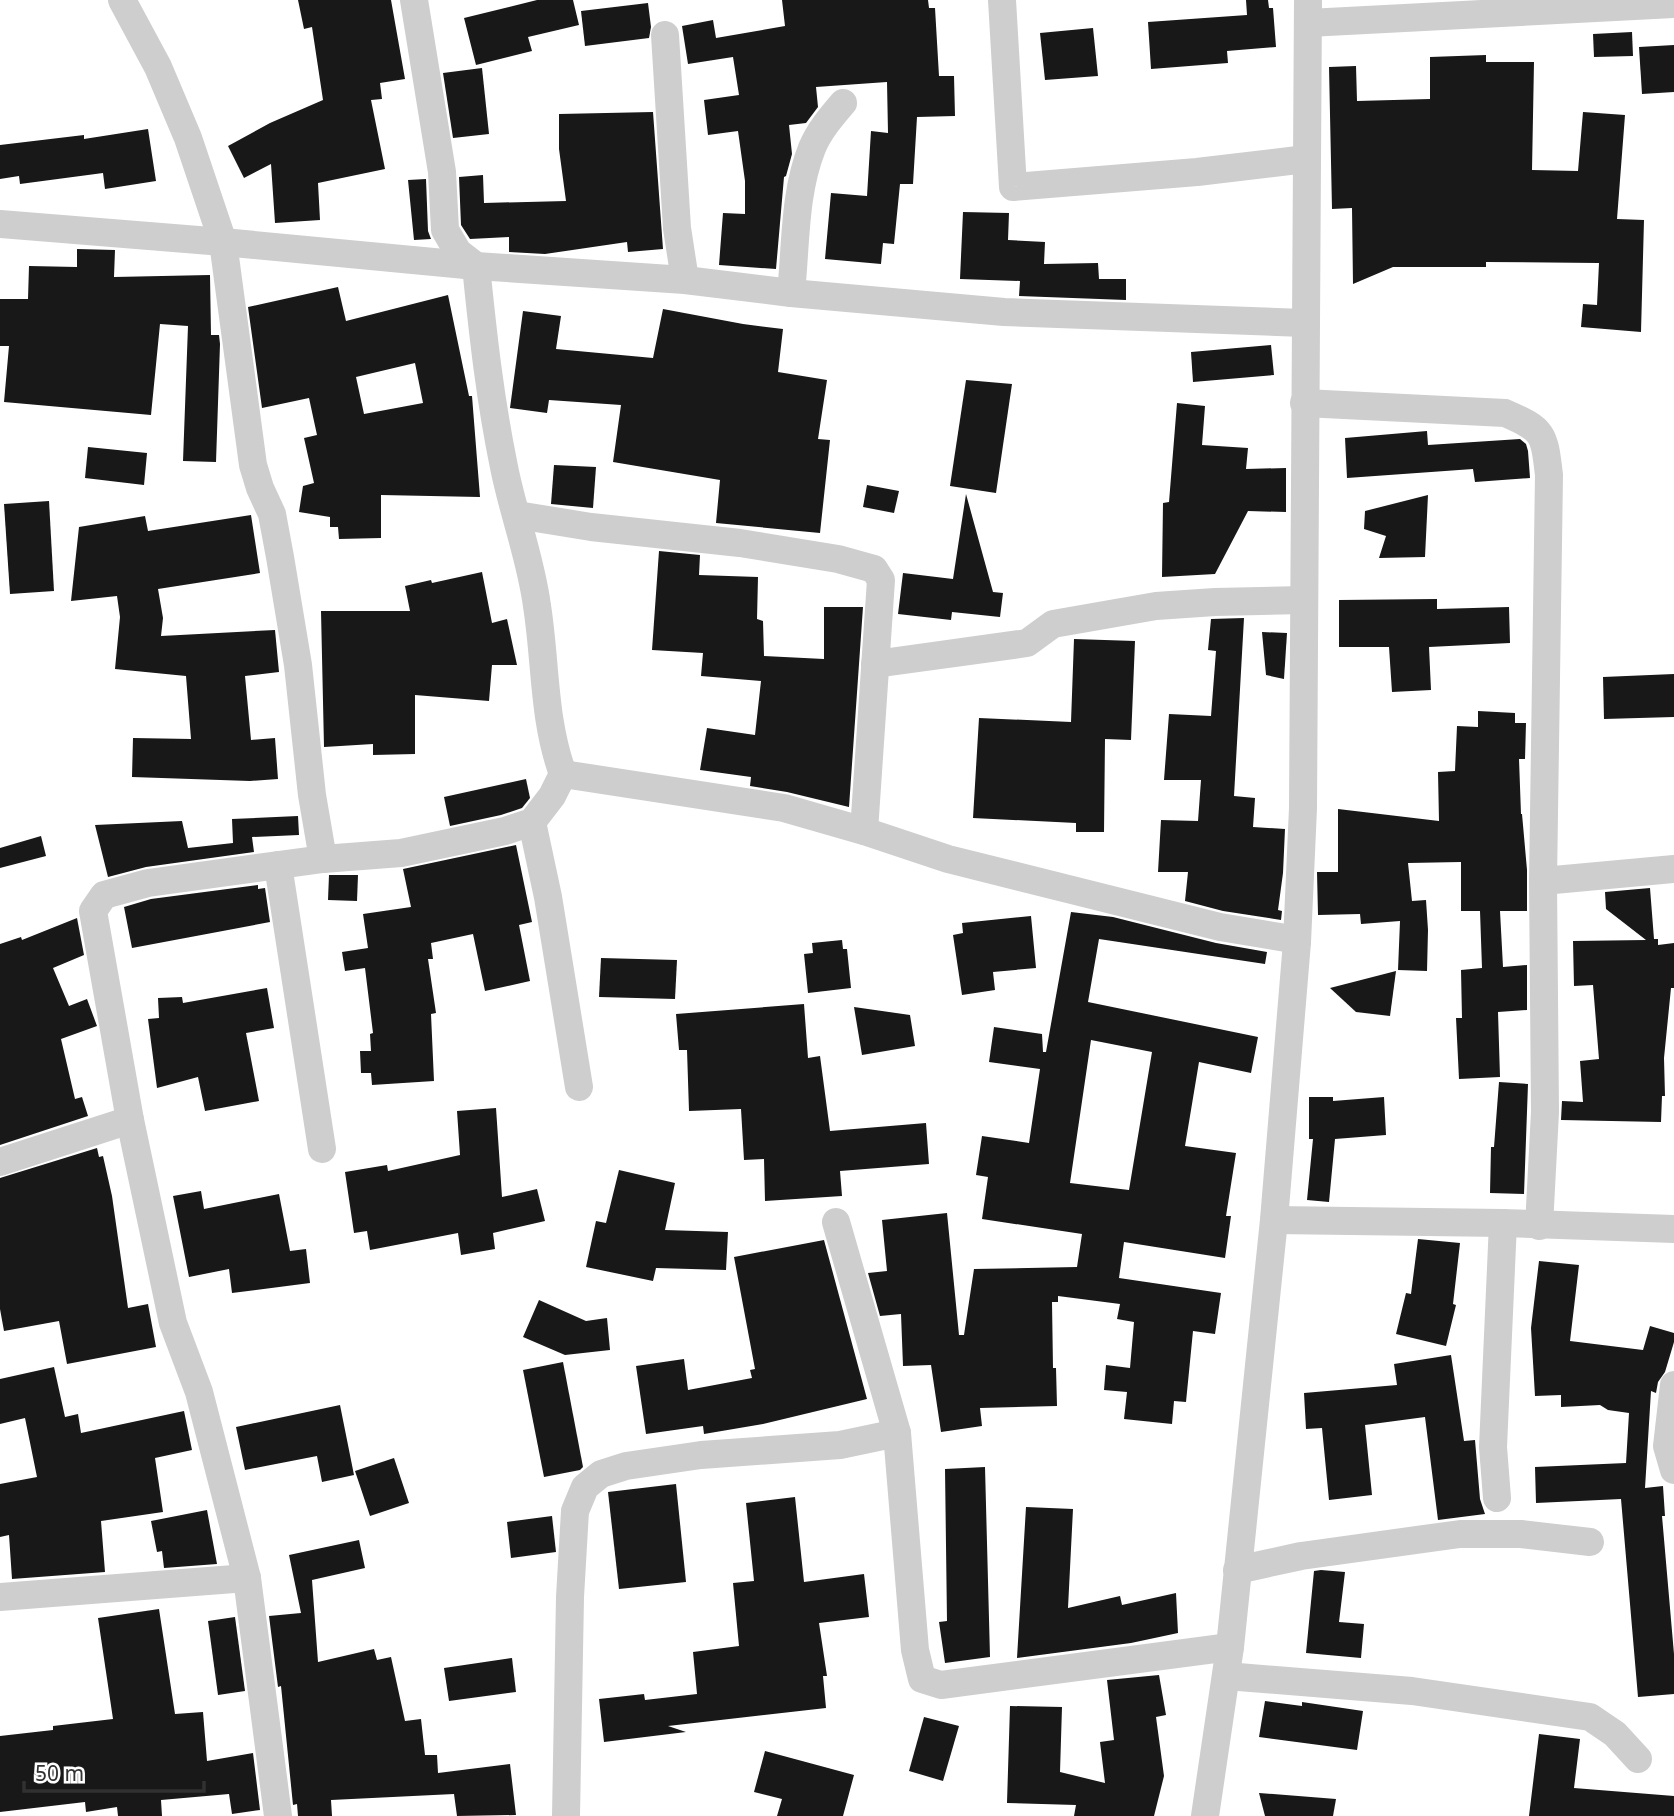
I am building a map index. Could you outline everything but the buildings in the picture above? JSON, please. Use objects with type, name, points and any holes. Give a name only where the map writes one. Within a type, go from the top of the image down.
[{"type":"street","points":[[122,0],[158,68],[188,138],[223,242],[253,465],[272,514],[298,665],[312,795],[323,859]]},
{"type":"street","points":[[278,1816],[247,1578],[199,1392],[173,1323],[130,1120],[93,911],[104,895],[148,883],[323,859],[401,853],[505,831],[532,822],[552,796],[563,774],[554,751],[548,720],[537,605],[489,392],[476,267],[458,252],[445,230],[442,172],[414,0]]},
{"type":"street","points":[[1002,0],[1013,187],[1197,173],[1306,159]]},
{"type":"street","points":[[1205,1816],[1227,1676],[1274,1220],[1297,942],[1303,808],[1308,11],[1674,4]]},
{"type":"street","points":[[665,35],[675,202],[685,280]]},
{"type":"street","points":[[791,293],[801,183],[813,146],[827,122],[843,103]]},
{"type":"street","points":[[0,224],[223,242],[476,267],[685,280],[791,293],[1004,312],[1304,323]]},
{"type":"street","points":[[1304,403],[1505,413],[1534,425],[1546,444],[1549,475],[1544,881],[1545,1112],[1539,1226]]},
{"type":"street","points":[[517,516],[603,529],[740,543],[838,559],[874,569],[881,580],[864,831]]},
{"type":"street","points":[[875,664],[1027,643],[1053,624],[1156,606],[1304,600]]},
{"type":"street","points":[[563,774],[784,808],[948,859],[1220,927],[1297,942]]},
{"type":"street","points":[[532,822],[548,897],[579,1087]]},
{"type":"street","points":[[278,865],[323,1149]]},
{"type":"street","points":[[1544,881],[1674,869]]},
{"type":"street","points":[[0,1162],[130,1120]]},
{"type":"street","points":[[1274,1220],[1503,1223],[1674,1229]]},
{"type":"street","points":[[835,1222],[897,1433],[915,1650],[922,1679],[941,1685],[1230,1647]]},
{"type":"street","points":[[1497,1498],[1493,1447],[1503,1223]]},
{"type":"street","points":[[1674,1385],[1667,1446],[1674,1470]]},
{"type":"street","points":[[566,1816],[570,1597],[576,1511],[585,1487],[601,1474],[626,1466],[701,1455],[840,1445],[897,1433]]},
{"type":"street","points":[[1237,1570],[1301,1556],[1460,1534],[1521,1534],[1590,1542]]},
{"type":"street","points":[[0,1597],[247,1578]]},
{"type":"street","points":[[1227,1676],[1412,1691],[1590,1717],[1615,1734],[1638,1759]]}]
